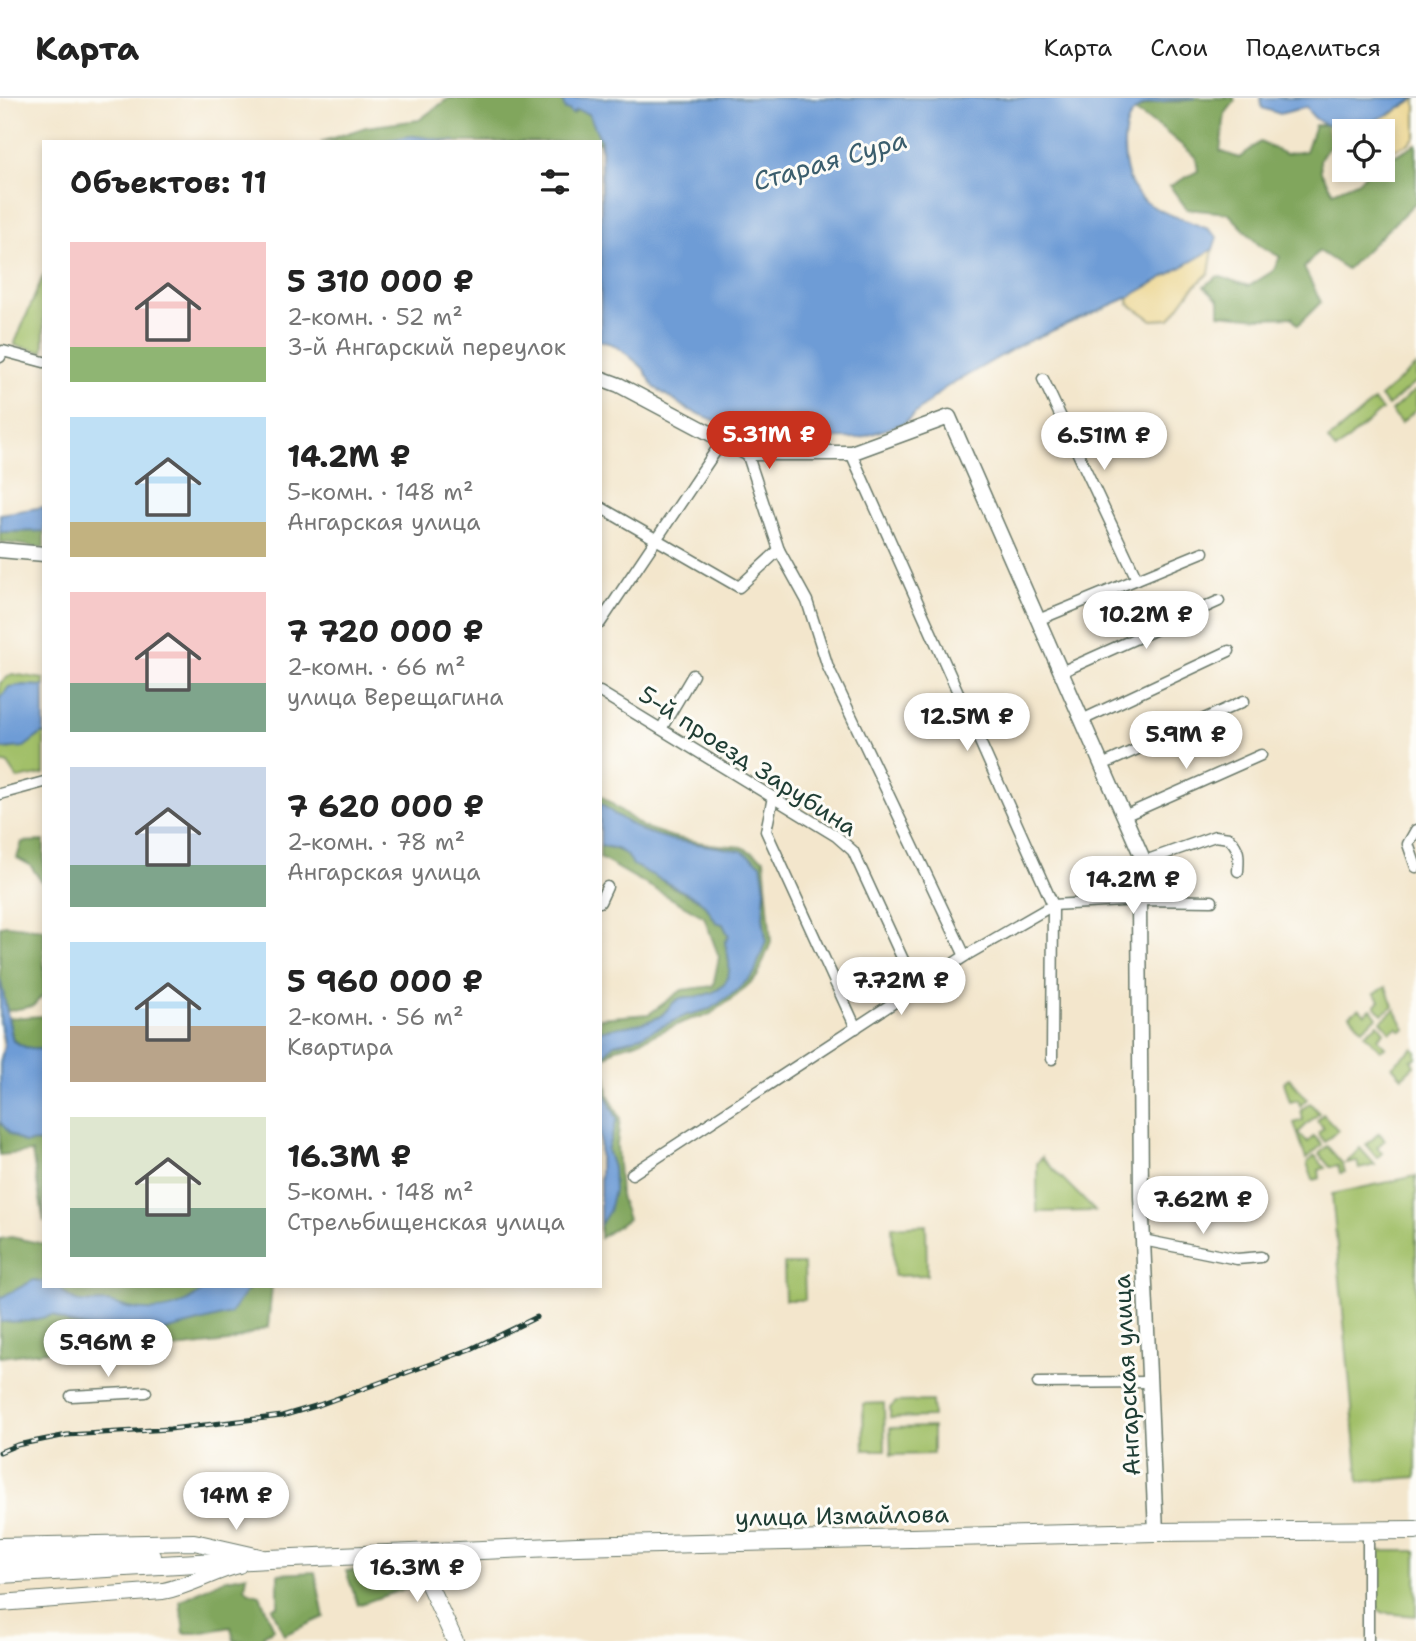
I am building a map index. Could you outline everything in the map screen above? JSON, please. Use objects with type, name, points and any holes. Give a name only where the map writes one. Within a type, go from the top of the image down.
[{"type":"main road","name":"улица Измайлова","points":[[239,1561],[577,1546],[1156,1532],[1416,1530]]},
{"type":"main road","points":[[0,1546],[193,1550],[269,1559]]},
{"type":"main road","points":[[0,1574],[193,1550],[239,1561]]},
{"type":"main road","points":[[414,1553],[455,1641]]},
{"type":"main road","points":[[0,1559],[169,1565],[239,1561]]},
{"type":"main road","name":"улица Измайлова","points":[[0,1603],[176,1589],[225,1568],[269,1559]]},
{"type":"main road","points":[[163,1591],[175,1578],[174,1570],[169,1565]]},
{"type":"street","points":[[0,357],[3,351],[42,361]]},
{"type":"street","points":[[602,379],[619,384],[747,453],[851,453],[1053,905],[1052,1059]]},
{"type":"street","points":[[1043,379],[1137,579]]},
{"type":"street","name":"Ангарская улица","points":[[851,453],[949,417],[1142,862],[1139,900],[1141,1196],[1156,1532]]},
{"type":"street","points":[[602,620],[723,440]]},
{"type":"street","points":[[747,453],[779,550],[807,601],[828,667],[965,956]]},
{"type":"street","points":[[602,508],[739,587],[779,550]]},
{"type":"street","points":[[0,550],[42,554]]},
{"type":"street","points":[[1038,620],[1203,552]]},
{"type":"street","points":[[1061,672],[1219,601]]},
{"type":"street","points":[[1082,720],[1229,651]]},
{"type":"street","points":[[661,729],[692,675]]},
{"type":"street","name":"5-й проезд Зарубина","points":[[602,693],[836,836],[853,851],[916,989]]},
{"type":"street","points":[[1102,765],[1244,701]]},
{"type":"street","points":[[1124,816],[1261,755]]},
{"type":"street","points":[[0,794],[42,783]]},
{"type":"street","points":[[773,797],[766,831],[856,1028]]},
{"type":"street","points":[[1416,830],[1408,844],[1416,867]]},
{"type":"street","points":[[1142,862],[1215,836],[1229,838],[1237,846],[1240,855],[1238,871]]},
{"type":"street","points":[[602,898],[607,887]]},
{"type":"street","points":[[632,1174],[965,956],[1053,905],[1139,900],[1212,901]]},
{"type":"street","points":[[1143,1240],[1237,1259],[1261,1257]]},
{"type":"street","points":[[1038,1383],[1149,1382]]},
{"type":"street","points":[[71,1396],[146,1392]]},
{"type":"street","points":[[1368,1532],[1368,1641]]},
{"type":"green space","points":[[449,98],[562,98],[566,107],[574,114],[577,110],[589,114],[600,140],[433,140],[413,136],[388,140],[327,140],[366,127],[419,120]]},
{"type":"green space","points":[[1196,98],[1234,98],[1235,101],[1225,114],[1220,151],[1239,158],[1260,142],[1285,154],[1306,151],[1315,125],[1327,125],[1331,144],[1320,159],[1321,172],[1333,192],[1357,182],[1395,182],[1395,155],[1416,144],[1416,202],[1347,269],[1319,251],[1304,268],[1321,302],[1298,325],[1292,317],[1260,318],[1219,314],[1219,300],[1204,286],[1218,276],[1249,286],[1273,271],[1280,257],[1259,245],[1228,213],[1187,209],[1170,186],[1198,171],[1196,157],[1161,128],[1134,111],[1156,101],[1179,102]]},
{"type":"green space","points":[[42,279],[42,352],[14,345]]},
{"type":"green space","points":[[1416,366],[1416,382],[1388,406],[1380,397]]},
{"type":"green space","points":[[1414,391],[1416,410],[1401,423],[1391,411]]},
{"type":"green space","points":[[1374,401],[1382,410],[1336,450],[1328,440]]},
{"type":"green space","points":[[42,531],[42,548],[0,542],[0,532]]},
{"type":"green space","points":[[12,674],[42,679],[42,686],[23,685],[0,702],[0,683]]},
{"type":"green space","points":[[42,733],[42,774],[18,779],[8,764],[0,762],[0,749],[23,745]]},
{"type":"green space","points":[[602,796],[643,827],[673,837],[742,847],[764,859],[771,942],[757,977],[709,1015],[688,1020],[635,1043],[616,1048],[604,1059],[608,1094],[620,1118],[617,1145],[620,1196],[628,1219],[602,1237],[602,1216],[613,1168],[607,1150],[617,1119],[605,1094],[602,1057],[614,1044],[634,1039],[687,1015],[710,1009],[766,940],[763,917],[765,889],[742,851],[666,839],[616,816],[602,805]]},
{"type":"green space","points":[[42,841],[42,882],[30,865],[17,858],[22,842]]},
{"type":"green space","points":[[602,846],[629,856],[670,886],[704,904],[716,922],[723,924],[729,937],[725,943],[729,970],[725,984],[711,993],[679,999],[662,1015],[652,1020],[602,1031],[602,1018],[649,1014],[682,990],[713,986],[719,957],[704,917],[602,859]]},
{"type":"green space","points":[[0,926],[42,929],[42,996],[33,1006],[7,1011],[0,978]]},
{"type":"green space","points":[[1386,987],[1393,1006],[1382,1014],[1375,1006],[1380,1000],[1374,994]]},
{"type":"green space","points":[[1359,1008],[1365,1014],[1371,1009],[1377,1017],[1362,1029],[1350,1015]]},
{"type":"green space","points":[[1395,1009],[1405,1029],[1401,1031],[1397,1027],[1390,1032],[1381,1021]]},
{"type":"green space","points":[[42,1016],[42,1050],[25,1047],[13,1040],[8,1018]]},
{"type":"green space","points":[[1378,1024],[1384,1032],[1378,1038],[1385,1047],[1380,1050],[1365,1034]]},
{"type":"green space","points":[[1413,1048],[1416,1051],[1416,1058],[1411,1060],[1414,1066],[1402,1077],[1392,1066]]},
{"type":"green space","points":[[1289,1078],[1307,1099],[1300,1106],[1298,1100],[1290,1102],[1284,1082]]},
{"type":"green space","points":[[1310,1103],[1319,1113],[1298,1133],[1308,1142],[1314,1136],[1322,1145],[1306,1159],[1294,1123],[1303,1120],[1301,1110]]},
{"type":"green space","points":[[1323,1114],[1338,1130],[1325,1142],[1318,1133],[1324,1128],[1317,1121]]},
{"type":"green space","points":[[0,1122],[19,1139],[42,1142],[42,1210],[32,1152],[0,1155]]},
{"type":"green space","points":[[1379,1133],[1385,1140],[1377,1147],[1382,1153],[1377,1158],[1366,1145]]},
{"type":"green space","points":[[1327,1146],[1342,1163],[1345,1172],[1340,1173],[1338,1165],[1330,1167],[1319,1154]]},
{"type":"green space","points":[[1360,1148],[1375,1165],[1359,1169],[1357,1161],[1346,1163]]},
{"type":"green space","points":[[1315,1156],[1325,1168],[1319,1170],[1320,1178],[1313,1180],[1307,1163]]},
{"type":"green space","points":[[1042,1157],[1095,1211],[1037,1212],[1037,1163]]},
{"type":"green space","points":[[1416,1176],[1416,1477],[1359,1482],[1332,1194]]},
{"type":"green space","points":[[926,1225],[927,1275],[894,1276],[892,1227]]},
{"type":"green space","points":[[11,1237],[42,1244],[42,1282],[34,1280],[0,1298],[0,1239]]},
{"type":"green space","points":[[784,1264],[804,1264],[805,1300],[785,1300]]},
{"type":"green space","points":[[60,1288],[205,1288],[174,1308],[155,1311],[106,1302],[80,1302]]},
{"type":"green space","points":[[249,1288],[272,1288],[268,1327],[228,1342],[88,1358],[80,1347],[0,1357],[0,1322],[29,1321],[52,1315],[68,1323],[99,1331],[248,1291]]},
{"type":"green space","points":[[932,1401],[933,1417],[890,1418],[890,1408],[896,1402]]},
{"type":"green space","points":[[884,1403],[885,1450],[864,1450],[863,1404]]},
{"type":"green space","points":[[933,1427],[933,1454],[891,1455],[890,1428]]},
{"type":"green space","points":[[1377,1551],[1416,1551],[1416,1616],[1383,1613],[1376,1607]]},
{"type":"green space","points":[[405,1568],[412,1586],[358,1605],[346,1571]]},
{"type":"green space","points":[[315,1572],[324,1617],[284,1635],[272,1608],[278,1606],[278,1574]]},
{"type":"green space","points":[[247,1575],[245,1587],[249,1592],[260,1595],[274,1629],[263,1635],[265,1641],[234,1641],[231,1627],[184,1633],[180,1601],[222,1580]]},
{"type":"sand","points":[[1416,98],[1416,136],[1408,144],[1395,149],[1395,119],[1362,119],[1392,114]]},
{"type":"sand","points":[[1332,124],[1332,146],[1327,125]]},
{"type":"sand","points":[[1213,249],[1209,273],[1192,289],[1170,319],[1152,320],[1128,303],[1129,297]]},
{"type":"water","name":"Старая Сура","points":[[562,98],[1196,98],[1155,102],[1134,112],[1125,133],[1126,168],[1138,195],[1148,204],[1208,229],[1217,237],[1213,249],[1129,297],[1022,344],[945,388],[904,423],[860,438],[788,439],[751,435],[687,409],[654,387],[643,368],[628,355],[612,344],[602,342],[602,140],[589,114],[577,110],[572,114],[565,110]]},
{"type":"water","points":[[1260,98],[1416,98],[1377,119],[1332,119],[1332,126],[1316,119],[1306,107],[1280,114],[1262,108]]},
{"type":"water","points":[[412,136],[443,140],[388,140]]},
{"type":"water","points":[[42,507],[42,531],[0,532],[0,514]]},
{"type":"water","points":[[42,686],[42,734],[24,747],[0,749],[0,702],[9,687]]},
{"type":"water","points":[[602,805],[642,831],[672,840],[742,851],[761,864],[765,889],[763,917],[766,940],[754,974],[735,992],[710,1009],[687,1015],[634,1039],[614,1044],[602,1057],[602,1031],[652,1020],[662,1015],[679,999],[711,993],[725,984],[729,970],[725,943],[729,936],[723,924],[716,922],[706,906],[633,865],[627,856],[611,847],[602,846]]},
{"type":"water","points":[[0,978],[13,1041],[25,1047],[42,1050],[42,1142],[24,1143],[9,1133],[0,1122],[0,1064],[4,1045],[0,1022]]},
{"type":"water","points":[[602,1057],[605,1094],[617,1119],[607,1150],[613,1168],[614,1190],[609,1211],[602,1222]]},
{"type":"water","points":[[34,1280],[42,1282],[42,1288],[60,1288],[69,1297],[80,1302],[109,1302],[128,1308],[161,1310],[180,1305],[206,1288],[249,1288],[230,1314],[157,1333],[122,1336],[68,1323],[53,1315],[29,1321],[0,1322],[0,1298]]},
{"type":"railway","points":[[0,1452],[17,1445],[67,1435],[170,1429],[282,1416],[471,1349],[537,1317]]}]
